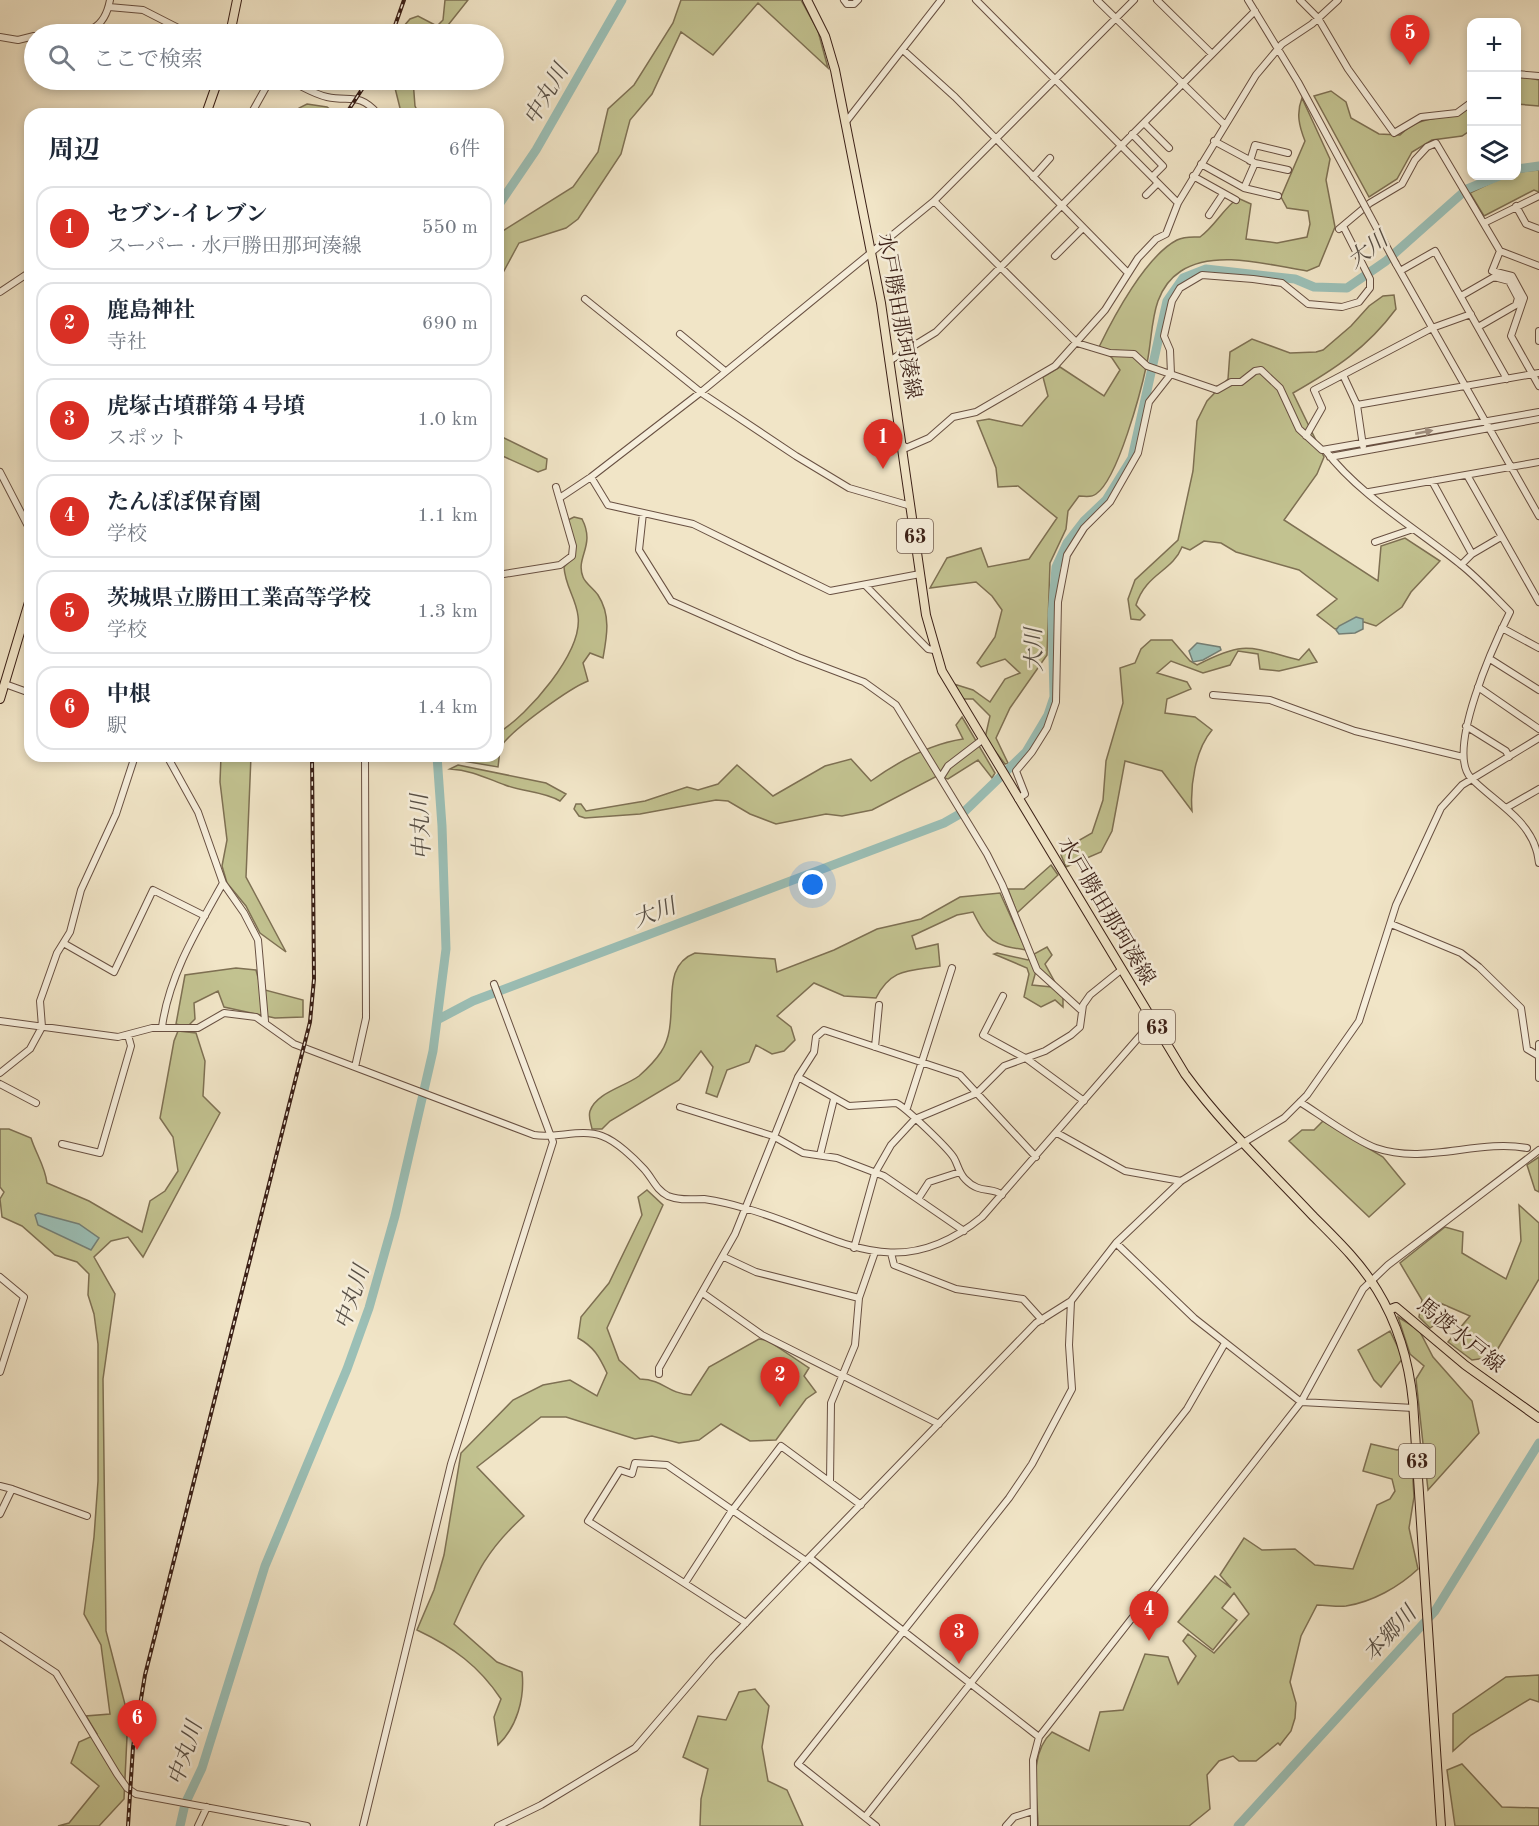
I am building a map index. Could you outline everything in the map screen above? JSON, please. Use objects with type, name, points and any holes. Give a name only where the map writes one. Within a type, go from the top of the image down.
[{"type":"main road","points":[[232,24],[237,0]]},
{"type":"main road","name":"水戸勝田那珂湊線","points":[[807,0],[831,55],[871,251],[903,445],[920,574],[934,650],[951,688],[982,740],[1121,970],[1207,1104],[1338,1240],[1370,1280],[1388,1310],[1407,1366],[1413,1408],[1441,1826]]},
{"type":"main road","points":[[208,108],[215,90]]},
{"type":"main road","points":[[0,699],[24,619]]},
{"type":"main road","name":"馬渡水戸線","points":[[1388,1310],[1396,1307],[1405,1312],[1440,1345],[1539,1418]]},
{"type":"street","points":[[844,0],[847,4],[854,4],[858,0]]},
{"type":"street","points":[[845,123],[941,0]]},
{"type":"street","points":[[976,0],[1178,203]]},
{"type":"street","points":[[1097,0],[1224,124]]},
{"type":"street","points":[[561,497],[591,477],[701,392],[934,201],[1134,0]]},
{"type":"street","points":[[1157,0],[1212,54]]},
{"type":"street","points":[[1248,0],[1278,49],[1464,386],[1539,516]]},
{"type":"street","points":[[1300,0],[1318,18],[1348,69],[1394,133],[1421,117],[1457,113],[1467,106]]},
{"type":"street","points":[[903,445],[906,448],[919,444],[938,432],[953,417],[975,412],[1048,371],[1077,343],[1105,310],[1138,258],[1156,239],[1166,234],[1178,203],[1193,176],[1256,75],[1278,49],[1338,0]]},
{"type":"street","points":[[99,24],[109,3],[143,10],[170,24]]},
{"type":"street","points":[[889,361],[936,332],[1255,11]]},
{"type":"street","points":[[0,37],[18,40],[24,38]]},
{"type":"street","points":[[903,50],[997,139],[1128,273]]},
{"type":"street","points":[[1521,74],[1539,76]]},
{"type":"street","points":[[254,108],[264,90]]},
{"type":"street","points":[[311,90],[329,98],[357,98],[373,108]]},
{"type":"street","points":[[1144,123],[1169,148]]},
{"type":"street","points":[[1132,134],[1163,166],[1152,177]]},
{"type":"street","points":[[1214,141],[1252,162],[1288,170]]},
{"type":"street","points":[[1018,799],[1025,794],[1016,771],[1032,753],[1047,728],[1056,702],[1058,602],[1067,555],[1084,528],[1110,502],[1123,484],[1138,453],[1149,402],[1171,374],[1171,355],[1164,336],[1170,309],[1180,288],[1195,278],[1211,275],[1282,283],[1308,304],[1342,307],[1364,298],[1370,288],[1369,277],[1341,227],[1370,203],[1402,184],[1415,160],[1427,147],[1436,143],[1500,251],[1539,266]]},
{"type":"street","points":[[1244,188],[1255,145],[1288,153]]},
{"type":"street","points":[[1033,177],[1050,158]]},
{"type":"street","points":[[1201,164],[1244,188],[1278,195]]},
{"type":"street","points":[[1193,176],[1236,200]]},
{"type":"street","points":[[1146,195],[1158,183]]},
{"type":"street","points":[[1209,215],[1223,194]]},
{"type":"street","points":[[1484,223],[1539,196]]},
{"type":"street","points":[[934,201],[1077,343],[1110,353],[1134,354],[1151,367],[1220,390],[1231,382],[1241,382],[1257,370],[1264,372],[1280,388],[1293,417],[1306,436],[1317,447],[1325,450],[1364,447],[1490,429],[1539,419]]},
{"type":"street","points":[[1516,206],[1526,224],[1539,229]]},
{"type":"street","points":[[1055,256],[1083,228]]},
{"type":"street","points":[[1400,271],[1436,251],[1507,379]]},
{"type":"street","points":[[1500,251],[1492,271],[1512,276],[1524,298],[1510,336],[1536,374],[1539,386]]},
{"type":"street","points":[[2,289],[24,276]]},
{"type":"street","points":[[1461,296],[1494,277],[1509,281],[1518,298],[1516,305],[1478,327]]},
{"type":"street","points":[[585,299],[723,409],[849,488],[911,506]]},
{"type":"street","points":[[1306,436],[1323,408],[1314,390],[1432,328],[1471,314]]},
{"type":"street","points":[[1539,331],[1539,341]]},
{"type":"street","points":[[680,334],[725,371]]},
{"type":"street","points":[[1357,405],[1536,374]]},
{"type":"street","points":[[1343,375],[1357,405],[1364,447]]},
{"type":"street","points":[[1330,457],[1364,447],[1485,420],[1539,412]]},
{"type":"street","points":[[1325,450],[1369,492],[1461,565],[1510,612],[1478,687],[1467,726],[1463,757],[1472,779],[1506,808],[1532,841],[1539,863]]},
{"type":"street","points":[[1369,492],[1539,462]]},
{"type":"street","points":[[0,472],[24,518]]},
{"type":"street","points":[[1467,475],[1538,598]]},
{"type":"street","points":[[591,477],[608,505],[693,524],[830,591],[920,574]]},
{"type":"street","points":[[1432,482],[1472,554]]},
{"type":"street","points":[[504,574],[560,565],[572,556],[573,546],[561,497],[556,487]]},
{"type":"street","points":[[643,513],[639,550],[671,601],[798,657],[864,682],[887,696],[912,726],[1002,884],[1037,970],[1082,1011]]},
{"type":"street","points":[[1375,542],[1413,529]]},
{"type":"street","points":[[1461,565],[1472,554],[1502,537]]},
{"type":"street","points":[[865,585],[928,649],[934,650]]},
{"type":"street","points":[[1502,628],[1539,648]]},
{"type":"street","points":[[1490,659],[1539,690]]},
{"type":"street","points":[[4,684],[24,691]]},
{"type":"street","points":[[1478,687],[1539,729]]},
{"type":"street","points":[[1213,695],[1270,700],[1355,731],[1463,757]]},
{"type":"street","points":[[1467,726],[1506,751],[1509,757]]},
{"type":"street","points":[[498,1826],[542,1805],[630,1753],[746,1623],[939,1424],[1042,1320],[1071,1301],[1116,1243],[1181,1181],[1284,1118],[1300,1102],[1359,1021],[1396,905],[1441,808],[1457,790],[1472,779],[1539,738]]},
{"type":"street","points":[[941,777],[948,766],[982,740]]},
{"type":"street","points":[[0,1073],[30,1049],[42,1027],[40,1002],[57,953],[65,944],[81,890],[116,814],[133,762]]},
{"type":"street","points":[[169,762],[198,812],[223,883],[244,913],[258,940],[265,1021]]},
{"type":"street","points":[[356,1067],[366,1018],[365,762]]},
{"type":"street","points":[[1506,808],[1539,789]]},
{"type":"street","points":[[162,1027],[166,1000],[223,883]]},
{"type":"street","points":[[65,944],[114,972],[153,890],[205,916]]},
{"type":"street","points":[[1391,924],[1461,953],[1479,967],[1521,1008],[1527,1049],[1537,1055]]},
{"type":"street","points":[[907,1108],[952,968]]},
{"type":"street","points":[[854,1248],[875,1173],[891,1145],[915,1119],[977,1094],[998,1070],[1057,1045],[1076,1031],[1090,995],[1121,970]]},
{"type":"street","points":[[363,1826],[451,1464],[552,1138],[494,984]]},
{"type":"street","points":[[1004,996],[983,1035],[1027,1059],[1083,1101]]},
{"type":"street","points":[[875,1047],[879,1005]]},
{"type":"street","points":[[0,1022],[108,1036],[128,1035],[162,1027],[198,1028],[224,1013],[235,1013],[265,1021],[294,1044],[534,1135],[552,1138],[586,1134],[604,1137],[641,1166],[657,1188],[678,1199],[706,1200],[745,1208],[854,1248],[891,1253],[930,1247],[963,1231],[982,1217],[1153,1021]]},
{"type":"street","points":[[659,1374],[659,1368],[724,1257],[798,1077],[814,1052],[816,1036],[824,1030],[960,1075],[1036,1156]]},
{"type":"street","points":[[62,1144],[100,1153],[130,1046],[128,1035]]},
{"type":"street","points":[[1539,1044],[1537,1055],[1539,1078]]},
{"type":"street","points":[[798,1077],[834,1100],[849,1106],[896,1103],[907,1108],[915,1119],[943,1144],[960,1172],[975,1188],[999,1191],[1002,1195]]},
{"type":"street","points":[[0,1084],[36,1102]]},
{"type":"street","points":[[820,1155],[834,1100]]},
{"type":"street","points":[[1300,1102],[1380,1150],[1422,1152],[1480,1149],[1489,1144],[1527,1148]]},
{"type":"street","points":[[680,1107],[773,1136],[804,1153],[820,1155],[884,1176],[963,1231]]},
{"type":"street","points":[[1057,1133],[1125,1171],[1181,1181]]},
{"type":"street","points":[[1034,1826],[1033,1760],[1039,1737],[1301,1402],[1370,1280],[1539,1150]]},
{"type":"street","points":[[918,1198],[928,1182],[960,1172]]},
{"type":"street","points":[[1116,1243],[1194,1318],[1301,1402],[1413,1408]]},
{"type":"street","points":[[830,1482],[831,1403],[844,1375],[856,1338],[859,1298],[875,1252]]},
{"type":"street","points":[[891,1253],[894,1265],[956,1289],[1023,1299],[1042,1320]]},
{"type":"street","points":[[724,1257],[756,1272],[859,1298]]},
{"type":"street","points":[[0,1277],[24,1297],[0,1372]]},
{"type":"street","points":[[704,1294],[762,1335],[939,1424]]},
{"type":"street","points":[[876,1826],[798,1764],[1009,1498],[1069,1397],[1072,1389],[1069,1345],[1071,1301]]},
{"type":"street","points":[[865,1817],[1187,1409],[1225,1343]]},
{"type":"street","points":[[685,1583],[731,1512],[781,1446],[861,1505]]},
{"type":"street","points":[[746,1623],[588,1521],[620,1470],[632,1474],[635,1463],[642,1462],[667,1465],[731,1512],[808,1559],[1039,1737]]},
{"type":"street","points":[[0,1486],[87,1516]]},
{"type":"street","points":[[0,1514],[12,1489]]},
{"type":"street","points":[[0,1636],[56,1673],[127,1788],[136,1794],[307,1826]]},
{"type":"street","points":[[198,1826],[207,1807]]},
{"type":"street","points":[[1006,1826],[1014,1817],[1033,1811]]},
{"type":"green space","points":[[445,0],[468,0],[449,24],[439,24],[443,20]]},
{"type":"green space","points":[[681,0],[801,0],[818,31],[828,68],[758,3],[713,55],[681,32],[652,94],[630,120],[621,154],[578,219],[566,228],[519,243],[504,271],[504,230],[573,187],[598,152],[608,109],[634,85],[673,23]]},
{"type":"green space","points":[[418,16],[433,24],[406,24],[410,19]]},
{"type":"green space","points":[[1521,76],[1539,80],[1539,106],[1521,104]]},
{"type":"green space","points":[[396,90],[414,90],[416,108],[400,108]]},
{"type":"green space","points":[[1331,91],[1346,102],[1351,118],[1379,134],[1400,135],[1418,123],[1453,115],[1467,108],[1467,133],[1462,136],[1432,140],[1412,152],[1397,179],[1369,197],[1314,96]]},
{"type":"green space","points":[[1302,98],[1330,159],[1326,180],[1335,227],[1319,266],[1307,271],[1242,260],[1210,261],[1195,264],[1181,271],[1163,290],[1155,313],[1140,393],[1120,453],[1104,485],[1096,494],[1079,496],[1068,511],[1066,529],[1050,563],[1047,655],[1010,708],[996,738],[1008,763],[1005,764],[985,738],[990,716],[973,699],[962,699],[954,684],[973,690],[990,702],[1005,679],[1020,673],[1005,659],[981,667],[977,663],[995,637],[1002,610],[992,596],[976,582],[930,588],[947,558],[981,548],[988,567],[1029,559],[1057,518],[1018,486],[998,487],[996,468],[977,421],[989,419],[1022,426],[1048,396],[1043,377],[1060,367],[1104,396],[1120,370],[1112,358],[1099,347],[1132,288],[1165,248],[1180,239],[1200,237],[1238,198],[1251,204],[1246,239],[1277,243],[1307,237],[1310,224],[1308,211],[1287,208],[1281,197],[1305,141],[1299,120]]},
{"type":"green space","points":[[307,104],[328,108],[299,108]]},
{"type":"green space","points":[[1539,170],[1539,192],[1534,190],[1484,216],[1470,193],[1497,180],[1521,180],[1521,172]]},
{"type":"green space","points":[[1394,295],[1396,309],[1374,335],[1349,357],[1293,393],[1324,457],[1317,474],[1284,520],[1378,581],[1381,546],[1405,538],[1440,561],[1411,592],[1402,607],[1376,626],[1364,622],[1335,629],[1317,615],[1337,599],[1299,570],[1236,552],[1221,543],[1204,541],[1190,550],[1182,547],[1172,562],[1152,579],[1140,594],[1136,605],[1145,615],[1140,620],[1131,619],[1128,599],[1135,580],[1178,540],[1193,471],[1197,421],[1207,401],[1228,379],[1230,352],[1252,339],[1290,353],[1323,350],[1351,326],[1369,306],[1383,296]]},
{"type":"green space","points":[[504,438],[547,459],[546,469],[538,472],[504,457]]},
{"type":"green space","points":[[574,517],[582,519],[586,528],[587,537],[581,570],[586,582],[598,595],[605,610],[607,634],[603,658],[590,653],[583,663],[588,681],[542,710],[504,743],[504,728],[538,698],[551,681],[572,647],[577,631],[578,616],[564,567],[574,551],[568,520]]},
{"type":"green space","points":[[1151,640],[1172,640],[1190,661],[1197,665],[1226,652],[1247,648],[1299,660],[1309,649],[1317,662],[1279,671],[1260,669],[1258,654],[1238,651],[1230,665],[1203,673],[1171,661],[1157,673],[1187,682],[1191,689],[1167,699],[1165,713],[1195,717],[1212,730],[1201,748],[1195,769],[1192,811],[1162,771],[1125,761],[1112,831],[1101,852],[1066,867],[1061,855],[1069,846],[1092,833],[1103,800],[1106,761],[1123,703],[1120,668],[1135,663],[1141,649]]},
{"type":"green space","points":[[962,717],[995,773],[992,778],[978,760],[948,779],[937,776],[872,810],[842,816],[826,814],[776,824],[750,814],[728,801],[716,800],[640,814],[585,818],[579,816],[574,809],[576,804],[581,804],[586,811],[645,801],[687,787],[698,790],[718,784],[737,765],[773,796],[825,766],[851,759],[871,781],[915,754],[950,741],[963,739],[956,725]]},
{"type":"green space","points":[[221,762],[251,762],[246,877],[286,952],[260,933],[246,906],[227,883],[222,866],[227,840],[220,782]]},
{"type":"green space","points":[[469,762],[499,762],[498,767]]},
{"type":"green space","points":[[458,765],[546,783],[566,794],[560,801],[472,773],[450,769]]},
{"type":"green space","points":[[1051,865],[1058,875],[1017,913],[1008,889],[1024,889]]},
{"type":"green space","points":[[1000,893],[1026,950],[999,944],[993,940],[983,930],[973,912],[957,915],[912,936],[916,949],[938,944],[940,966],[910,970],[895,976],[888,981],[876,998],[844,996],[814,983],[777,1016],[791,1027],[795,1040],[784,1051],[772,1054],[756,1045],[749,1062],[727,1070],[717,1097],[706,1093],[713,1067],[701,1051],[679,1080],[610,1121],[602,1129],[592,1129],[590,1111],[598,1099],[639,1076],[661,1052],[670,1025],[676,970],[683,960],[695,953],[775,959],[777,972],[834,950],[877,929],[921,919],[960,897]]},
{"type":"green space","points":[[1047,947],[1052,955],[1045,964],[1056,984],[1039,970],[1034,954]]},
{"type":"green space","points":[[994,954],[1028,960],[1032,957],[1036,971],[1032,985],[1052,987],[1063,996],[1063,1007],[1055,1000],[1041,1007],[1024,997],[1029,974],[1027,968]]},
{"type":"green space","points":[[236,968],[256,970],[261,989],[303,1000],[303,1017],[275,1018],[224,1007],[218,991],[194,1003],[195,1019],[187,1027],[176,1024],[185,975]]},
{"type":"green space","points":[[178,1031],[196,1033],[205,1061],[203,1096],[220,1113],[143,1257],[128,1237],[111,1241],[94,1257],[115,1294],[103,1379],[106,1631],[128,1716],[124,1799],[99,1826],[58,1826],[69,1823],[99,1786],[71,1763],[79,1742],[97,1734],[86,1716],[110,1714],[101,1645],[84,1614],[94,1537],[98,1481],[98,1344],[94,1314],[88,1295],[89,1274],[77,1262],[55,1255],[22,1226],[2,1217],[0,1199],[4,1192],[0,1187],[0,1129],[9,1129],[31,1138],[47,1183],[89,1201],[142,1232],[150,1201],[165,1191],[178,1171],[173,1137],[160,1118],[174,1041]]},
{"type":"green space","points":[[1323,1121],[1383,1157],[1405,1184],[1369,1217],[1289,1141],[1302,1130],[1314,1130]]},
{"type":"green space","points":[[1539,1157],[1539,1192],[1535,1190],[1527,1165]]},
{"type":"green space","points":[[647,1190],[663,1205],[607,1328],[619,1360],[640,1379],[691,1395],[709,1367],[759,1339],[767,1340],[809,1368],[804,1376],[816,1392],[806,1399],[776,1440],[750,1441],[721,1424],[699,1440],[679,1443],[652,1436],[635,1439],[566,1417],[541,1417],[477,1467],[524,1516],[499,1541],[482,1566],[454,1624],[497,1662],[522,1672],[521,1702],[518,1712],[510,1730],[498,1745],[494,1717],[501,1699],[493,1687],[464,1658],[417,1630],[434,1590],[444,1555],[461,1453],[513,1400],[543,1385],[570,1380],[597,1396],[607,1373],[596,1352],[578,1338],[581,1317],[609,1283],[642,1215],[638,1197]]},
{"type":"green space","points":[[1519,1205],[1539,1223],[1539,1279],[1493,1357],[1472,1360],[1448,1342],[1470,1316],[1440,1303],[1429,1314],[1433,1326],[1430,1328],[1419,1317],[1422,1300],[1400,1263],[1445,1227],[1463,1232],[1462,1253],[1506,1279],[1521,1241]]},
{"type":"green space","points":[[1398,1317],[1419,1330],[1433,1357],[1472,1401],[1479,1433],[1428,1490],[1416,1379],[1424,1366],[1410,1354]]},
{"type":"green space","points":[[1390,1331],[1403,1358],[1381,1387],[1374,1380],[1358,1350]]},
{"type":"green space","points":[[1371,1444],[1397,1450],[1411,1446],[1414,1497],[1409,1528],[1418,1569],[1394,1588],[1366,1601],[1346,1606],[1317,1605],[1301,1636],[1290,1682],[1296,1703],[1295,1718],[1291,1731],[1280,1745],[1278,1743],[1256,1761],[1239,1761],[1233,1756],[1219,1761],[1207,1775],[1210,1809],[1189,1826],[1038,1826],[1037,1764],[1044,1741],[1052,1732],[1089,1751],[1100,1712],[1123,1710],[1145,1654],[1168,1657],[1178,1684],[1196,1656],[1183,1641],[1188,1634],[1214,1653],[1249,1614],[1234,1593],[1222,1608],[1237,1620],[1213,1650],[1178,1622],[1215,1576],[1231,1588],[1220,1575],[1244,1538],[1262,1550],[1295,1549],[1315,1565],[1353,1569],[1377,1505],[1390,1499],[1395,1491],[1392,1479],[1363,1471]]},
{"type":"green space","points":[[1539,1675],[1539,1702],[1530,1699],[1471,1735],[1453,1751],[1453,1714],[1506,1677]]},
{"type":"green space","points":[[755,1689],[769,1706],[762,1747],[768,1781],[787,1790],[803,1826],[700,1826],[701,1799],[708,1769],[683,1757],[698,1716],[726,1720],[739,1692]]},
{"type":"green space","points":[[1462,1764],[1502,1807],[1539,1808],[1539,1826],[1455,1826],[1447,1770]]},
{"type":"water","points":[[1356,617],[1363,619],[1363,629],[1355,633],[1339,634],[1336,630],[1339,626]]},
{"type":"water","points":[[1197,643],[1220,647],[1221,650],[1203,660],[1193,662],[1189,651]]},
{"type":"water","points":[[38,1213],[79,1224],[99,1238],[91,1250],[38,1225],[35,1215]]},
{"type":"waterway","name":"中丸川","points":[[504,197],[536,150],[622,0]]},
{"type":"waterway","name":"大川","points":[[1521,168],[1539,166]]},
{"type":"waterway","name":"大川","points":[[437,1020],[473,1001],[944,823],[965,811],[1026,752],[1048,715],[1054,697],[1052,615],[1056,567],[1067,543],[1084,521],[1106,500],[1132,458],[1167,301],[1183,278],[1206,269],[1295,279],[1314,287],[1347,288],[1386,261],[1467,189],[1489,180]]},
{"type":"waterway","name":"中丸川","points":[[180,1826],[185,1804],[202,1768],[265,1566],[347,1369],[369,1308],[395,1216],[433,1051],[446,949],[437,762]]},
{"type":"waterway","name":"本郷川","points":[[1238,1826],[1435,1611],[1539,1443]]},
{"type":"railway","points":[[396,24],[404,0]]},
{"type":"railway","points":[[350,108],[362,90]]},
{"type":"railway","points":[[128,1826],[133,1747],[145,1675],[310,1022],[314,979],[312,762]]},
{"type":"place","name":"茨城県立勝田工業高等学校","points":[[1410,65]]},
{"type":"place","name":"セブン-イレブン","points":[[883,469]]},
{"type":"place","name":"鹿島神社","points":[[780,1407]]},
{"type":"place","name":"たんぽぽ保育園","points":[[1149,1641]]},
{"type":"place","name":"虎塚古墳群第４号墳","points":[[959,1664]]},
{"type":"place","name":"中根","points":[[137,1750]]}]
